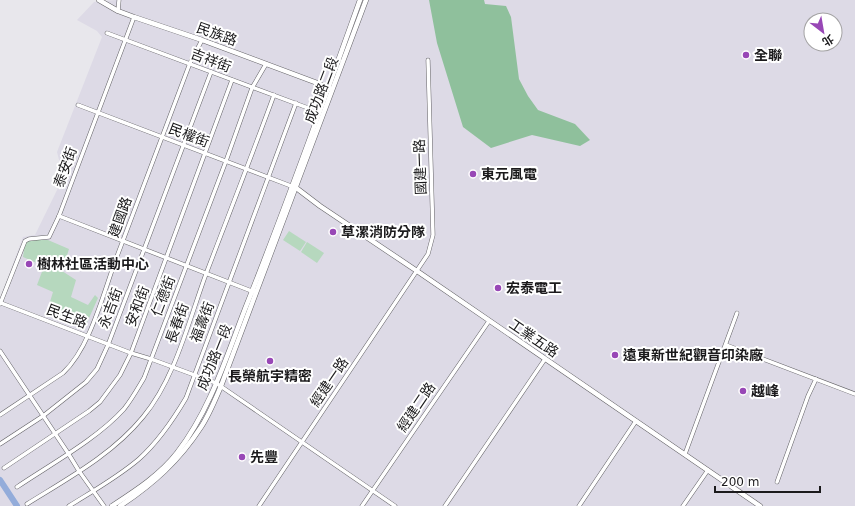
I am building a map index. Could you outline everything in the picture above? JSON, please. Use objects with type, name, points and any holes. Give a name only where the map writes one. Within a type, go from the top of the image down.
[{"type":"street","name":"民族路","points":[[99,0],[118,11],[202,40],[328,87]]},
{"type":"street","points":[[118,11],[119,0]]},
{"type":"street","name":"成功路二段","points":[[294,187],[328,87],[360,0]]},
{"type":"street","name":"成功路二段","points":[[294,187],[332,92],[366,0]]},
{"type":"street","name":"泰安街","points":[[1,304],[25,241],[29,239],[49,237],[59,216],[134,17]]},
{"type":"street","name":"吉祥街","points":[[107,33],[308,108]]},
{"type":"street","name":"建國路","points":[[0,416],[63,373],[72,365],[80,352],[88,336],[190,63],[202,40]]},
{"type":"street","name":"國建一路","points":[[417,271],[428,254],[433,235],[428,60]]},
{"type":"street","name":"仁德街","points":[[17,487],[96,434],[125,408],[144,378],[252,88],[266,64]]},
{"type":"street","name":"永吉街","points":[[0,444],[44,416],[75,392],[97,369],[108,344],[211,72]]},
{"type":"street","name":"安和街","points":[[4,468],[89,411],[100,402],[120,375],[131,353],[232,80]]},
{"type":"street","points":[[328,87],[332,92]]},
{"type":"street","name":"長春街","points":[[27,504],[79,471],[122,439],[144,417],[162,388],[172,367],[274,95]]},
{"type":"street","name":"福壽街","points":[[69,506],[94,491],[139,459],[154,444],[186,398],[193,375],[296,103]]},
{"type":"street","name":"民權街","points":[[78,105],[294,187]]},
{"type":"street","name":"工業五路","points":[[294,187],[760,506]]},
{"type":"street","name":"成功路一段","points":[[120,506],[154,482],[176,460],[201,427],[221,386],[254,292],[294,187]]},
{"type":"street","points":[[59,216],[254,292]]},
{"type":"street","name":"經建一路","points":[[259,506],[417,271]]},
{"type":"street","name":"成功路一段","points":[[112,506],[150,479],[177,453],[201,416],[254,292]]},
{"type":"street","name":"民生路","points":[[1,304],[216,383],[395,506]]},
{"type":"street","points":[[685,454],[737,313]]},
{"type":"street","name":"經建二路","points":[[362,506],[489,321]]},
{"type":"street","points":[[726,345],[855,394]]},
{"type":"street","points":[[0,351],[79,471],[104,506]]},
{"type":"street","points":[[445,506],[545,359]]},
{"type":"street","points":[[777,482],[808,396],[816,379]]},
{"type":"street","points":[[579,506],[636,421]]},
{"type":"street","points":[[683,506],[708,470]]},
{"type":"shaded area","points":[[116,0],[855,0],[855,506],[0,506],[0,299],[23,237],[35,235],[64,179],[57,152],[102,37],[97,31],[77,20],[94,2]]},
{"type":"green space","points":[[429,0],[484,0],[485,4],[506,6],[511,17],[519,79],[528,96],[538,110],[575,124],[590,140],[580,146],[532,135],[491,148],[463,127],[437,43]]},
{"type":"green space","points":[[289,231],[306,242],[300,251],[283,240]]},
{"type":"green space","points":[[29,240],[48,240],[69,249],[62,271],[76,280],[71,297],[88,305],[95,295],[98,298],[85,327],[46,315],[53,292],[37,285],[43,269],[37,263],[23,257],[25,242]]},
{"type":"green space","points":[[307,242],[324,253],[317,263],[301,252]]},
{"type":"waterway","points":[[0,480],[17,506]]},
{"type":"place","name":"全聯","points":[[746,55]]},
{"type":"place","name":"東元風電","points":[[473,174]]},
{"type":"place","name":"草漯消防分隊","points":[[333,232]]},
{"type":"place","name":"樹林社區活動中心","points":[[29,264]]},
{"type":"place","name":"宏泰電工","points":[[498,288]]},
{"type":"place","name":"遠東新世紀觀音印染廠","points":[[615,355]]},
{"type":"place","name":"長榮航宇精密","points":[[270,361]]},
{"type":"place","name":"越峰","points":[[743,391]]},
{"type":"place","name":"先豐","points":[[242,457]]}]
